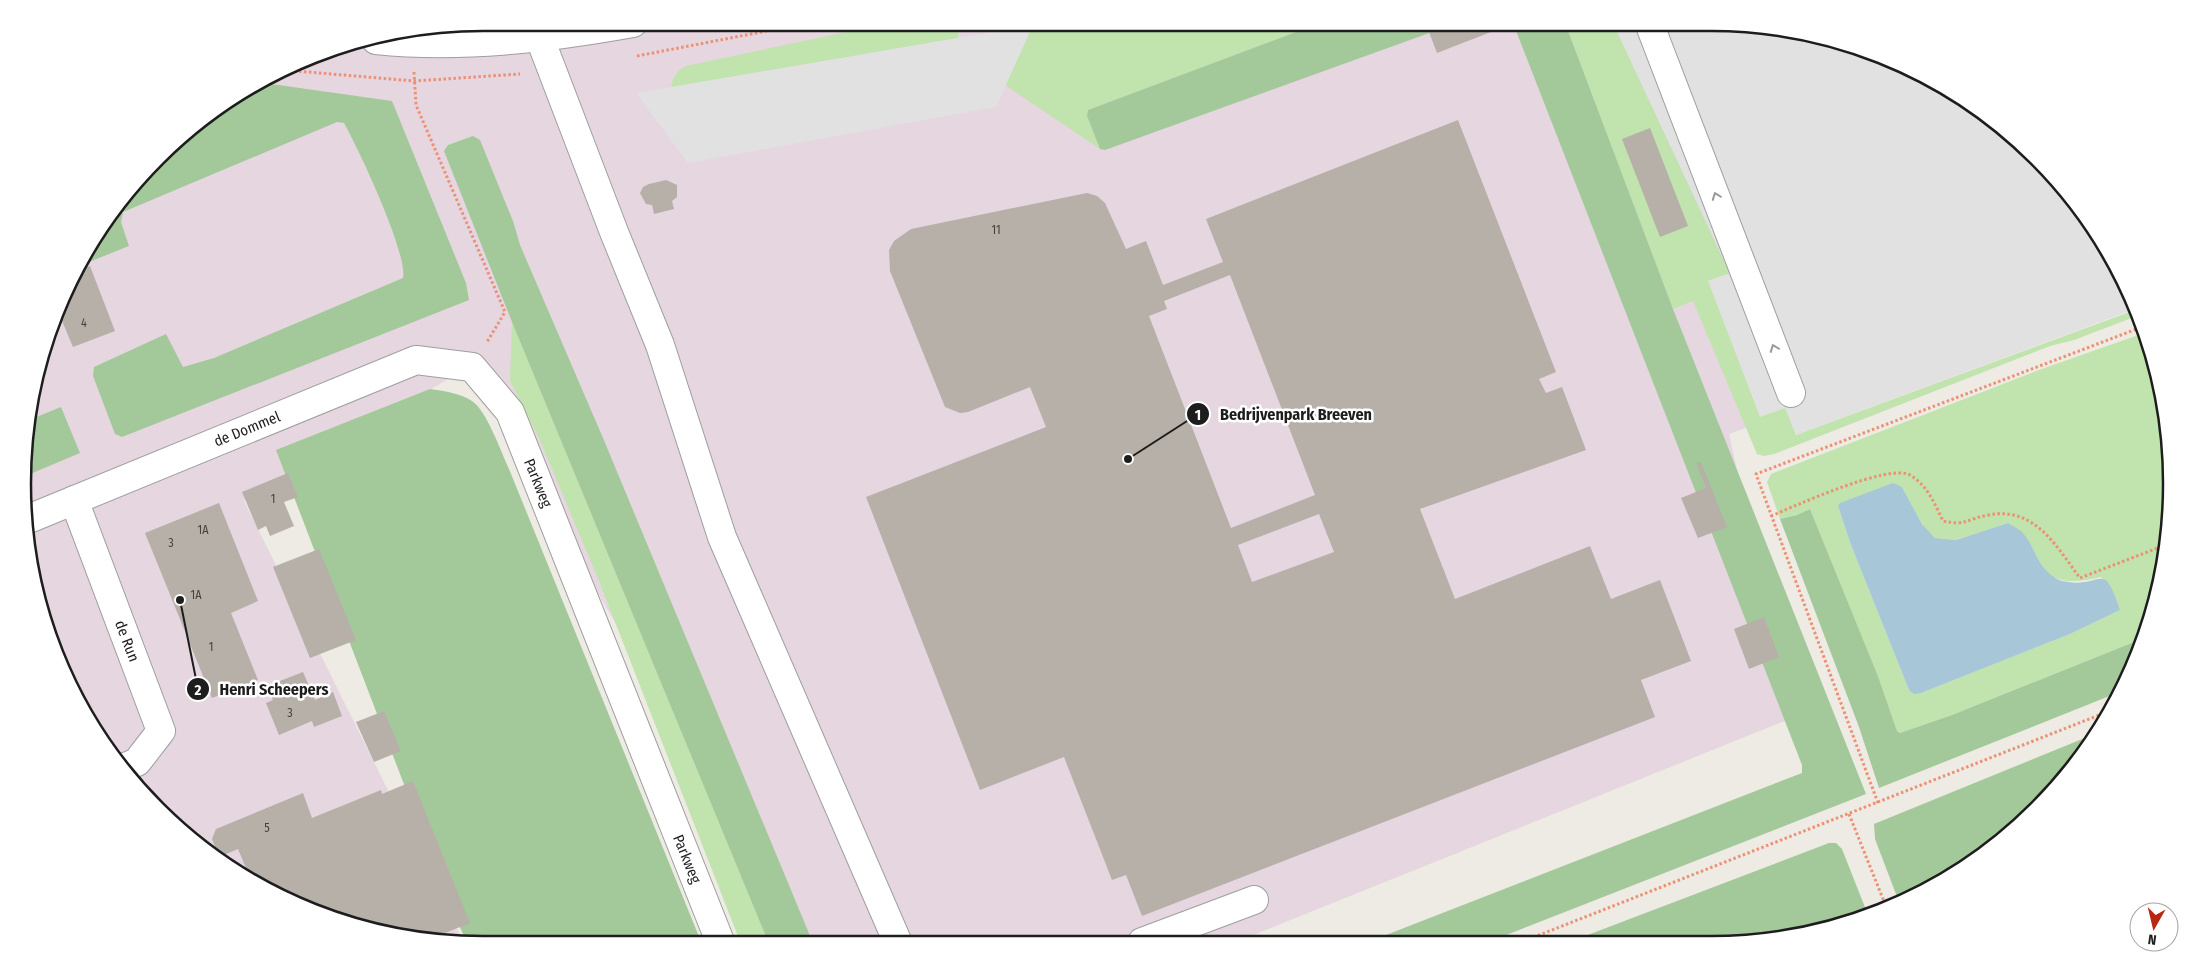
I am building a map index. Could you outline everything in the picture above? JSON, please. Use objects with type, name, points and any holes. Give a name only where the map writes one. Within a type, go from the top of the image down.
[{"type":"street","points":[[389,41],[416,44],[515,40],[573,31]]},
{"type":"street","points":[[1653,31],[1791,393]]},
{"type":"street","points":[[539,36],[603,204],[660,345],[722,537],[895,936]]},
{"type":"street","name":"de Dommel","points":[[32,517],[416,360],[472,367]]},
{"type":"street","name":"Parkweg","points":[[472,367],[510,412],[718,936]]},
{"type":"street","name":"de Run","points":[[74,500],[161,731],[137,762],[130,765]]},
{"type":"street","points":[[1158,936],[1254,900]]},
{"type":"path","points":[[416,44],[414,81],[416,105],[505,312],[472,367]]},
{"type":"path","points":[[1878,803],[1756,474],[2136,329]]},
{"type":"path","points":[[1771,516],[1848,485],[1889,472],[1908,474],[1929,492],[1943,521],[1958,524],[1989,515],[2018,515],[2046,532],[2080,578],[2158,548]]},
{"type":"path","points":[[1537,936],[2099,715]]},
{"type":"path","points":[[1849,814],[1884,901]]},
{"type":"shaded area","points":[[484,31],[1710,31],[1770,35],[1799,40],[1856,55],[1911,78],[1962,107],[2009,143],[2051,185],[2087,232],[2119,291],[1729,434],[1792,718],[1251,936],[795,936],[468,367],[244,501],[460,935],[395,927],[338,912],[310,901],[283,889],[232,860],[185,824],[143,782],[125,759],[107,735],[78,684],[55,629],[40,572],[35,543],[31,484],[32,454],[40,395],[55,338],[66,310],[78,283],[107,232],[143,185],[185,143],[208,125],[232,107],[283,78],[338,55],[395,40],[424,35]]},
{"type":"shaded area","points":[[998,31],[1030,31],[996,107],[688,163],[636,93]]},
{"type":"shaded area","points":[[1617,31],[1740,32],[1799,40],[1856,55],[1911,78],[1937,92],[1962,107],[2009,143],[2051,185],[2087,232],[2116,283],[2129,311],[1796,435],[1785,408],[1760,417],[1708,281],[1730,273]]},
{"type":"green space","points":[[850,31],[959,31],[958,40],[672,91],[674,76],[686,66]]},
{"type":"green space","points":[[1014,31],[1299,31],[1088,110],[1087,116],[1100,149],[984,71],[1010,39]]},
{"type":"green space","points":[[1299,31],[1435,31],[1105,150],[1100,149],[1087,116],[1088,110]]},
{"type":"green space","points":[[1516,31],[1568,31],[1673,309],[1866,794],[1504,936],[1383,936],[1802,773],[1802,765]]},
{"type":"green space","points":[[1568,31],[1617,31],[1730,274],[1708,281],[1786,408],[1796,435],[2129,312],[2131,318],[2074,340],[2050,346],[1774,454],[1764,456],[1757,454],[1693,301],[1673,309]]},
{"type":"green space","points":[[272,84],[392,101],[466,283],[469,300],[122,437],[115,434],[93,376],[94,367],[166,334],[183,367],[214,358],[403,278],[398,247],[381,201],[344,123],[337,122],[123,212],[121,222],[129,246],[89,262],[107,232],[143,185],[185,143],[232,107],[257,92]]},
{"type":"green space","points":[[473,136],[480,140],[513,221],[520,245],[603,438],[810,936],[766,936],[512,322],[444,151],[448,145]]},
{"type":"green space","points":[[512,322],[766,936],[738,936],[599,581],[539,438],[510,381]]},
{"type":"green space","points":[[2138,335],[2154,395],[2159,424],[2163,484],[2159,543],[2154,572],[2134,642],[1952,715],[1900,733],[1897,731],[1878,676],[1810,509],[1797,515],[1780,519],[1767,482],[1771,474],[2039,370]],"holes":[[[1902,487],[1922,524],[1935,538],[1956,540],[2008,523],[2030,545],[2050,575],[2061,580],[2078,581],[2101,577],[2120,610],[2070,634],[1921,693],[1909,690],[1851,545],[1838,506]]]},
{"type":"green space","points":[[430,389],[457,394],[478,406],[493,432],[509,469],[699,936],[464,935],[454,915],[276,450]]},
{"type":"green space","points":[[61,407],[80,453],[31,473],[36,417]]},
{"type":"green space","points":[[1810,509],[1878,676],[1897,731],[1900,733],[1952,715],[2134,642],[2110,696],[1879,788],[1859,727],[1780,519],[1797,515]]},
{"type":"green space","points":[[2085,738],[2051,782],[2009,824],[1962,860],[1897,895],[1875,839],[1874,824]]},
{"type":"green space","points":[[1829,843],[1836,843],[1842,849],[1865,908],[1799,927],[1740,935],[1585,936]]},
{"type":"water","points":[[1893,483],[1902,487],[1922,524],[1935,538],[1956,540],[2008,523],[2021,531],[2026,537],[2040,562],[2050,574],[2057,579],[2068,582],[2080,583],[2105,580],[2110,585],[2120,610],[2070,634],[1921,693],[1914,694],[1909,690],[1851,545],[1838,506],[1840,503]]},
{"type":"building","points":[[1432,31],[1493,31],[1437,53],[1429,32]]},
{"type":"building","points":[[1458,120],[1556,372],[1539,379],[1546,393],[1562,387],[1586,450],[1420,509],[1455,599],[1590,546],[1611,599],[1660,580],[1691,661],[1641,680],[1655,717],[1142,916],[1126,875],[1112,880],[1064,757],[980,790],[866,497],[1046,427],[1030,387],[968,412],[960,413],[945,407],[890,271],[889,250],[894,241],[911,229],[1087,193],[1097,196],[1105,203],[1126,249],[1146,241],[1163,285],[1223,262],[1206,219]],"holes":[[[1230,275],[1315,495],[1231,528],[1149,316],[1167,309],[1164,301]],[[1319,514],[1334,552],[1252,582],[1238,545]]]},
{"type":"building","points":[[1650,128],[1688,226],[1660,237],[1622,139]]},
{"type":"building","points":[[666,180],[677,185],[677,197],[672,201],[674,209],[654,214],[652,205],[646,204],[640,193],[643,187],[649,184]]},
{"type":"building","points":[[90,266],[115,331],[73,347],[62,320],[86,267]]},
{"type":"building","points":[[1701,462],[1727,527],[1698,538],[1681,498],[1706,488],[1696,463]]},
{"type":"building","points":[[288,473],[298,497],[284,502],[294,526],[270,536],[266,526],[258,530],[242,492]]},
{"type":"building","points":[[219,503],[258,601],[231,613],[258,680],[212,698],[145,533]]},
{"type":"building","points":[[319,549],[356,640],[310,658],[273,567]]},
{"type":"building","points":[[1764,617],[1779,657],[1749,669],[1734,629]]},
{"type":"building","points":[[303,672],[315,700],[333,692],[342,716],[314,727],[312,721],[279,735],[266,703],[273,700],[267,686]]},
{"type":"building","points":[[384,711],[401,751],[374,762],[356,722]]},
{"type":"building","points":[[413,781],[470,923],[443,934],[395,927],[338,912],[283,889],[257,875],[246,868],[238,849],[225,855],[215,847],[212,839],[216,829],[303,793],[312,818],[381,790],[382,794]]},
{"type":"place","name":"Bedrijvenpark Breeven","points":[[1128,459]]},
{"type":"place","name":"Henri Scheepers","points":[[180,600]]}]
